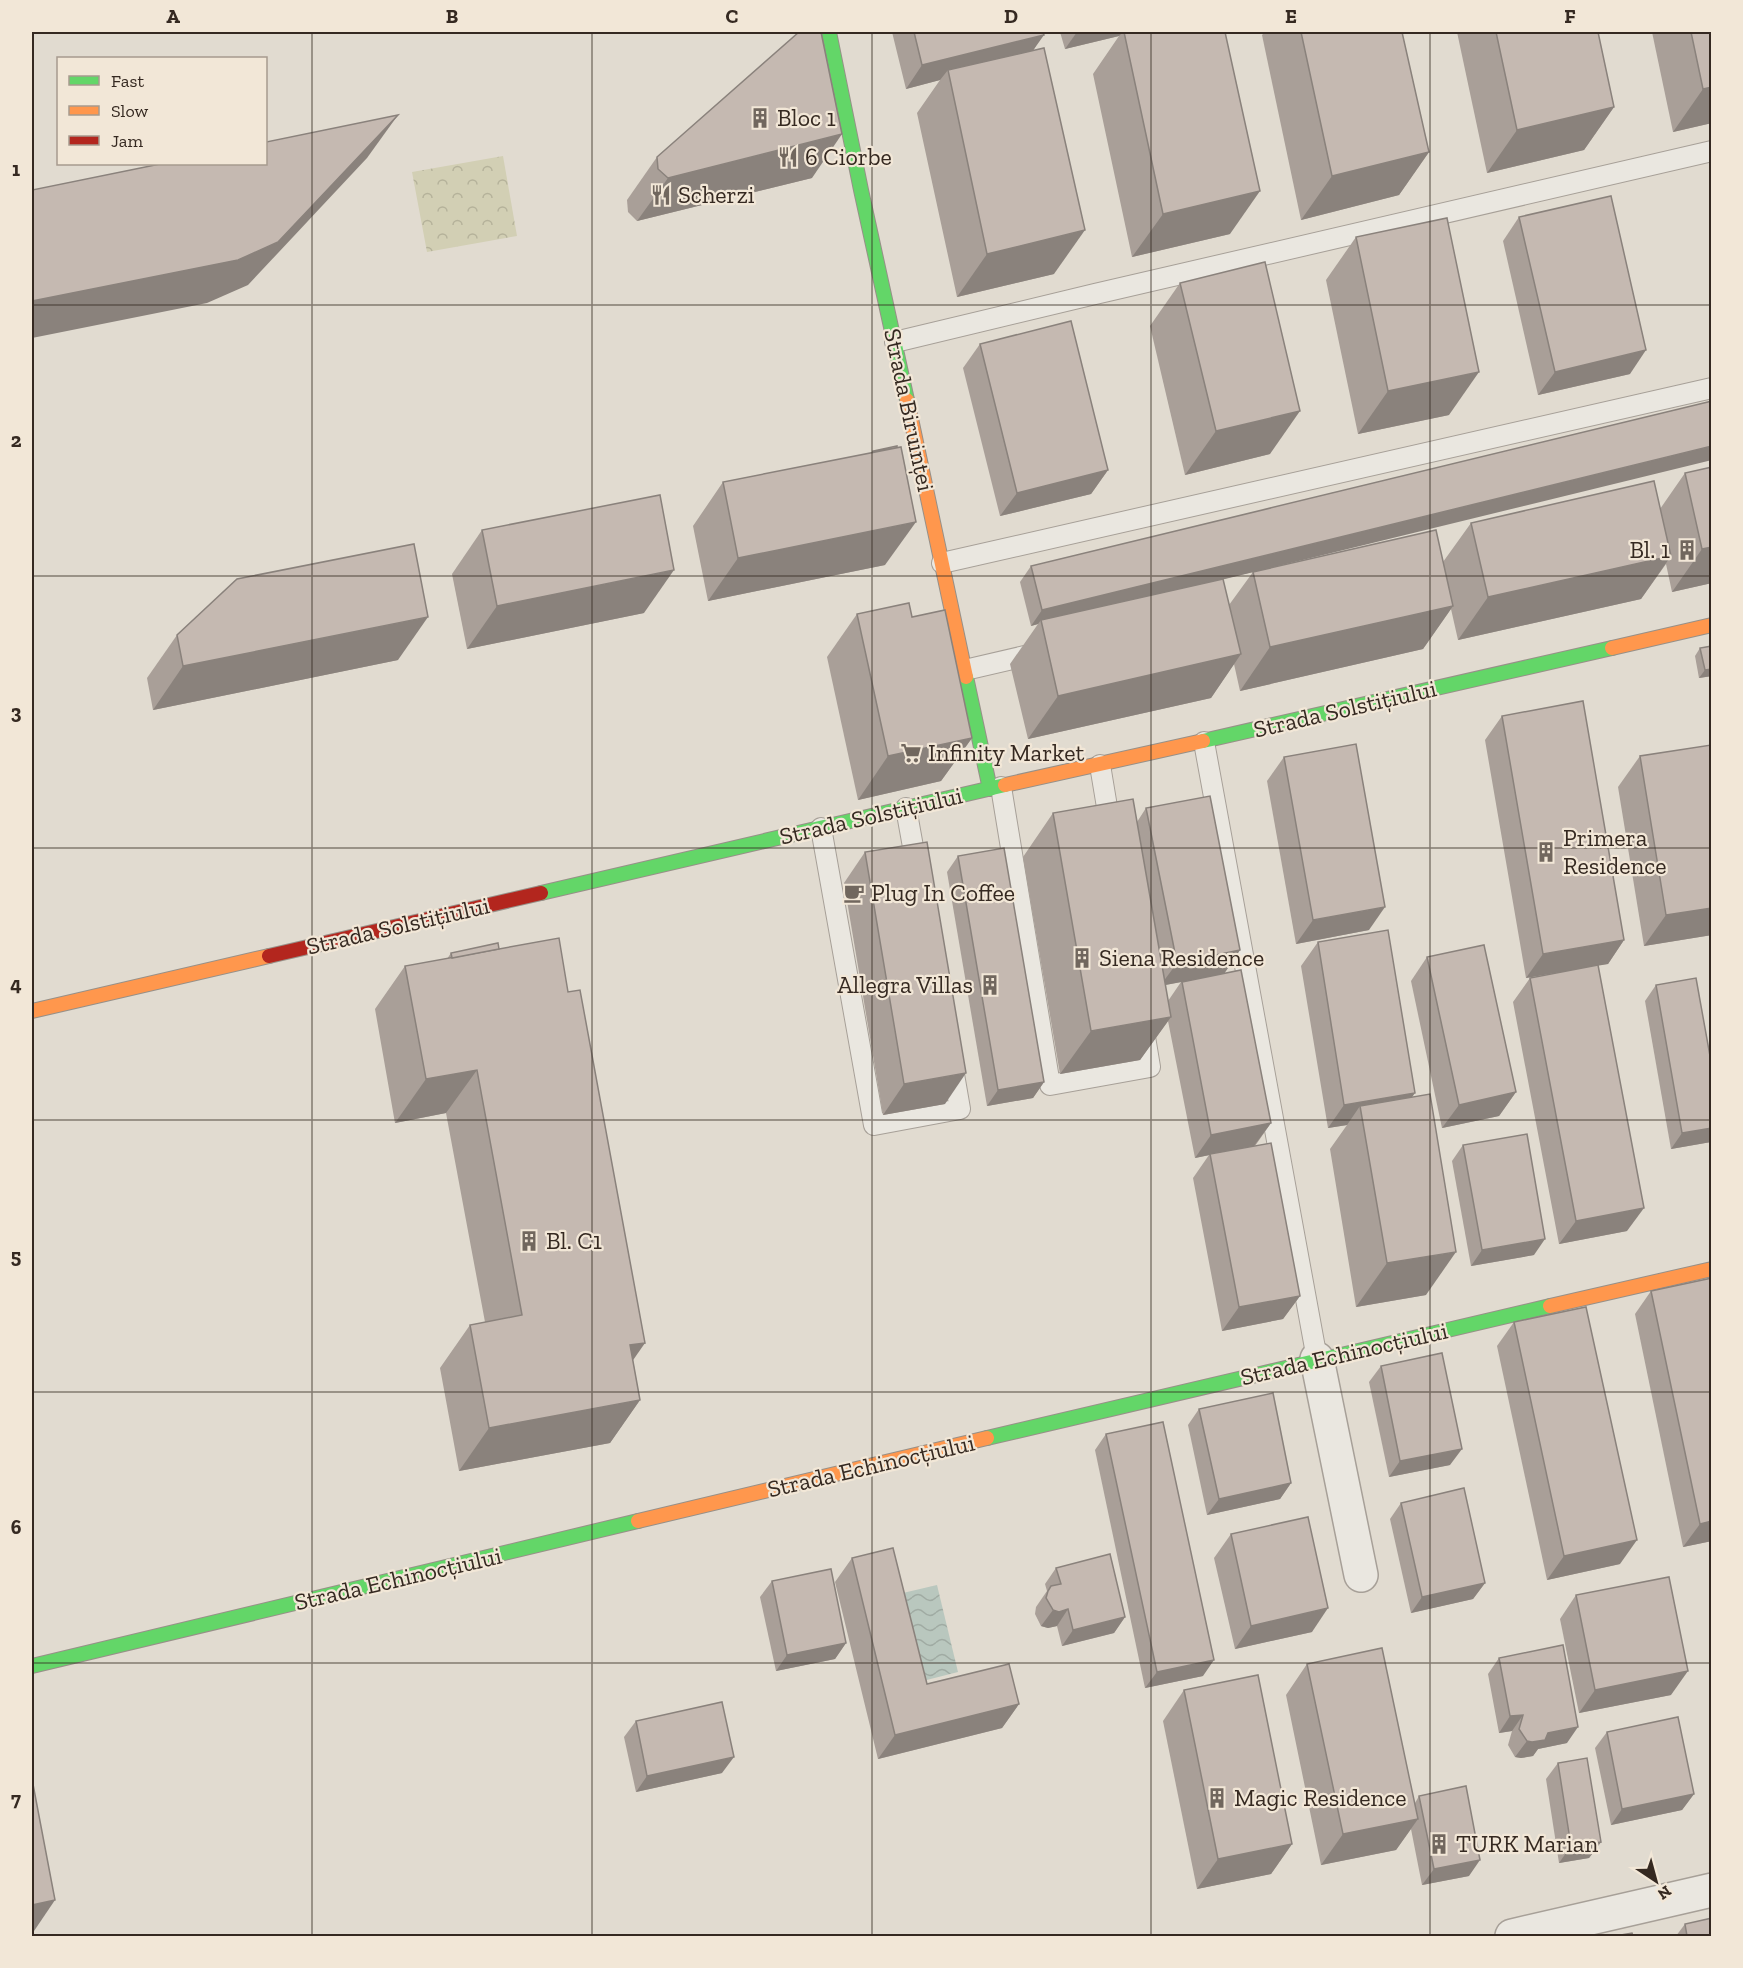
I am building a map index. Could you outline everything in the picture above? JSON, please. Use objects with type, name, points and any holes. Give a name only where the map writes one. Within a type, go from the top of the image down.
[{"type":"street","name":"Strada Biruinței","points":[[829,32],[964,670],[995,788]]},
{"type":"street","name":"Strada Solstițiului","points":[[32,1011],[906,808],[1712,625]]},
{"type":"street","name":"Strada Echinocțiului","points":[[32,1666],[1317,1359],[1712,1269]]},
{"type":"street","points":[[1317,1359],[1361,1575]]},
{"type":"street","points":[[1512,1936],[1712,1890]]},
{"type":"lane","points":[[895,342],[1712,151]]},
{"type":"lane","points":[[942,563],[1712,388]]},
{"type":"lane","points":[[964,670],[1058,648]]},
{"type":"lane","points":[[1204,742],[1317,1359]]},
{"type":"lane","points":[[1100,765],[1099,807],[1114,848]]},
{"type":"lane","points":[[995,788],[1050,1085],[1150,1068],[1141,1010]]},
{"type":"lane","points":[[906,808],[920,889]]},
{"type":"lane","points":[[821,828],[874,1125],[960,1109],[948,1040]]},
{"type":"green space","points":[[503,156],[517,236],[427,252],[412,172]]},
{"type":"water","points":[[937,1585],[958,1672],[911,1684],[890,1596]]},
{"type":"building","points":[[799,32],[821,32],[842,134],[668,178],[658,169],[657,157]]},
{"type":"building","points":[[914,32],[1043,32],[1044,35],[922,65]]},
{"type":"building","points":[[1124,32],[1225,32],[1260,191],[1163,214]]},
{"type":"building","points":[[1301,32],[1402,32],[1429,152],[1332,176]]},
{"type":"building","points":[[1496,32],[1598,32],[1614,107],[1517,130]]},
{"type":"building","points":[[1691,32],[1712,32],[1712,87],[1703,89]]},
{"type":"building","points":[[1044,48],[1085,230],[987,254],[948,70]]},
{"type":"building","points":[[398,115],[278,242],[238,260],[32,301],[32,190],[155,165],[267,165],[267,142]]},
{"type":"building","points":[[1611,196],[1646,350],[1555,372],[1519,217]]},
{"type":"building","points":[[1447,218],[1479,372],[1388,391],[1356,237]]},
{"type":"building","points":[[1265,262],[1300,411],[1216,431],[1180,283]]},
{"type":"building","points":[[1071,321],[1108,470],[1017,493],[980,344]]},
{"type":"building","points":[[1712,401],[1712,446],[1042,610],[1031,566]]},
{"type":"building","points":[[897,446],[897,448],[873,452],[873,451]]},
{"type":"building","points":[[901,447],[916,522],[738,558],[723,482]]},
{"type":"building","points":[[1712,467],[1712,547],[1702,549],[1685,473]]},
{"type":"building","points":[[1654,481],[1671,556],[1488,597],[1471,523]]},
{"type":"building","points":[[660,495],[674,570],[497,606],[482,530]]},
{"type":"building","points":[[1436,530],[1453,606],[1270,647],[1253,572]]},
{"type":"building","points":[[414,544],[428,617],[183,666],[177,635],[237,579]]},
{"type":"building","points":[[1223,579],[1241,654],[1058,696],[1041,620]]},
{"type":"building","points":[[909,603],[912,617],[945,610],[972,738],[888,756],[857,614]]},
{"type":"building","points":[[1712,646],[1712,669],[1705,670],[1700,648]]},
{"type":"building","name":"Primera Residence","points":[[1583,701],[1624,940],[1543,954],[1502,716]]},
{"type":"building","points":[[1356,744],[1385,907],[1313,920],[1284,757]]},
{"type":"building","points":[[1711,745],[1712,908],[1666,915],[1640,756]]},
{"type":"building","points":[[1210,796],[1240,950],[1177,963],[1146,808]]},
{"type":"building","points":[[1133,799],[1171,1017],[1091,1031],[1053,813]]},
{"type":"building","points":[[927,842],[966,1073],[904,1084],[865,852]]},
{"type":"building","name":"Allegra Villas","points":[[1004,848],[1044,1082],[998,1090],[958,856]]},
{"type":"building","points":[[1388,930],[1415,1093],[1344,1105],[1318,942]]},
{"type":"building","name":"Bl. C1","points":[[559,938],[568,992],[580,990],[645,1343],[630,1345],[640,1400],[489,1428],[470,1325],[522,1315],[477,1070],[426,1079],[405,966]]},
{"type":"building","points":[[498,943],[499,949],[452,958],[451,953]]},
{"type":"building","points":[[1484,945],[1516,1092],[1459,1105],[1427,957]]},
{"type":"building","points":[[1598,965],[1644,1208],[1576,1221],[1530,978]]},
{"type":"building","points":[[1241,970],[1271,1123],[1211,1135],[1182,982]]},
{"type":"building","points":[[1696,978],[1712,1067],[1712,1128],[1682,1133],[1656,985]]},
{"type":"building","points":[[1430,1094],[1456,1252],[1387,1263],[1360,1106]]},
{"type":"building","points":[[1527,1134],[1545,1239],[1482,1250],[1463,1145]]},
{"type":"building","points":[[1271,1143],[1300,1296],[1239,1307],[1210,1154]]},
{"type":"building","points":[[1712,1278],[1712,1521],[1700,1524],[1651,1291]]},
{"type":"building","points":[[1586,1307],[1637,1540],[1564,1556],[1514,1322]]},
{"type":"building","points":[[1442,1353],[1462,1449],[1400,1461],[1381,1366]]},
{"type":"building","points":[[1273,1393],[1291,1483],[1219,1499],[1199,1409]]},
{"type":"building","points":[[1163,1422],[1214,1660],[1157,1672],[1106,1434]]},
{"type":"building","points":[[1464,1488],[1485,1583],[1422,1597],[1401,1503]]},
{"type":"building","points":[[1308,1517],[1328,1608],[1251,1626],[1231,1534]]},
{"type":"building","points":[[893,1548],[927,1684],[1009,1664],[1019,1704],[895,1735],[852,1558]]},
{"type":"building","points":[[1110,1554],[1125,1617],[1073,1630],[1068,1609],[1059,1612],[1053,1610],[1046,1598],[1051,1586],[1061,1584],[1056,1568]]},
{"type":"building","points":[[831,1569],[846,1643],[787,1655],[772,1581]]},
{"type":"building","points":[[1669,1577],[1688,1671],[1595,1690],[1576,1595]]},
{"type":"building","points":[[1563,1645],[1578,1727],[1548,1733],[1545,1740],[1527,1741],[1519,1729],[1523,1715],[1510,1716],[1499,1658]]},
{"type":"building","points":[[1382,1648],[1418,1819],[1343,1834],[1307,1664]]},
{"type":"building","points":[[1258,1675],[1292,1844],[1218,1859],[1184,1690]]},
{"type":"building","points":[[722,1702],[734,1757],[647,1776],[636,1721]]},
{"type":"building","points":[[1678,1717],[1694,1794],[1622,1809],[1607,1732]]},
{"type":"building","points":[[1587,1758],[1601,1842],[1571,1846],[1558,1763]]},
{"type":"building","points":[[32,1779],[55,1900],[32,1905]]},
{"type":"building","points":[[1466,1786],[1480,1860],[1434,1869],[1419,1796]]},
{"type":"building","points":[[1712,1918],[1712,1936],[1687,1936],[1685,1924]]},
{"type":"building","points":[[1632,1933],[1633,1936],[1615,1936]]},
{"type":"traffic: fast","points":[[829,32],[907,400]]},
{"type":"traffic: fast","points":[[1203,741],[1612,648]]},
{"type":"traffic: fast","points":[[966,677],[990,789]]},
{"type":"traffic: fast","points":[[541,893],[1005,785]]},
{"type":"traffic: fast","points":[[987,1438],[1550,1306]]},
{"type":"traffic: fast","points":[[32,1666],[638,1521]]},
{"type":"traffic: slow","points":[[907,400],[966,677]]},
{"type":"traffic: slow","points":[[1612,648],[1712,625]]},
{"type":"traffic: slow","points":[[1005,785],[1203,741]]},
{"type":"traffic: slow","points":[[32,1011],[269,956]]},
{"type":"traffic: slow","points":[[1550,1306],[1712,1269]]},
{"type":"traffic: slow","points":[[638,1521],[987,1438]]},
{"type":"traffic: jam","points":[[269,956],[541,893]]},
{"type":"place","name":"Bloc 1","points":[[760,118]]},
{"type":"place","name":"6 Ciorbe","points":[[788,157]]},
{"type":"place","name":"Scherzi","points":[[661,195]]},
{"type":"place","name":"Bl. 1","points":[[1687,550]]},
{"type":"place","name":"Infinity Market","points":[[911,753]]},
{"type":"place","name":"Primera Residence","points":[[1546,852]]},
{"type":"place","name":"Plug In Coffee","points":[[854,893]]},
{"type":"place","name":"Siena Residence","points":[[1082,958]]},
{"type":"place","name":"Allegra Villas","points":[[990,985]]},
{"type":"place","name":"Bl. C1","points":[[529,1241]]},
{"type":"place","name":"Magic Residence","points":[[1217,1798]]},
{"type":"place","name":"TURK Marian","points":[[1439,1844]]}]
